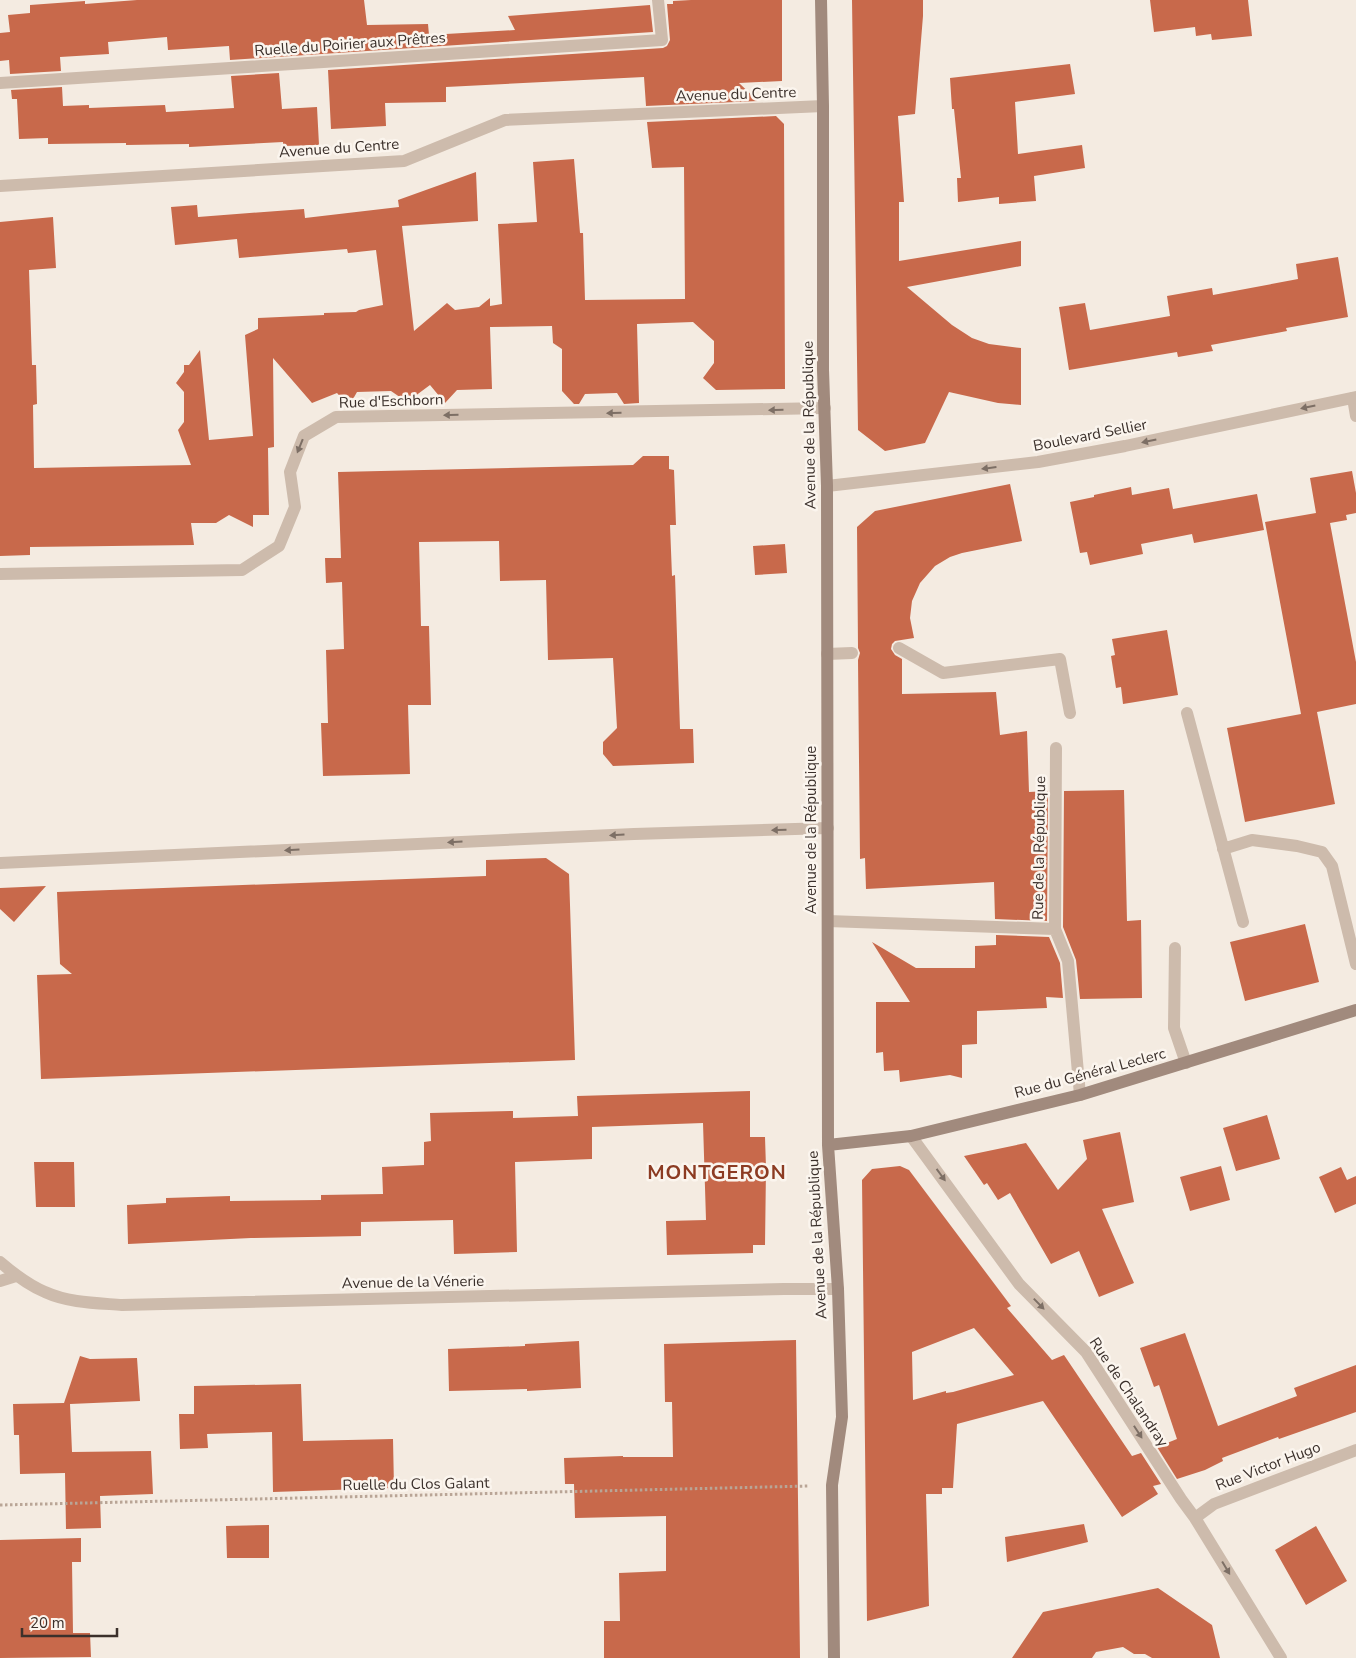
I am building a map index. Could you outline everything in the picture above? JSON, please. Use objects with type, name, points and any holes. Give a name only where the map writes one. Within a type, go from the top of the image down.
[{"type":"main road","name":"Avenue de la République","points":[[821,0],[823,370],[827,486],[828,1146],[838,1289],[842,1417],[832,1485],[834,1658]]},
{"type":"main road","name":"Rue du Général Leclerc","points":[[828,1146],[911,1136],[1080,1095],[1356,1010]]},
{"type":"street","name":"Ruelle du Poirier aux Prêtres","points":[[0,83],[662,40],[658,0]]},
{"type":"street","name":"Avenue du Centre","points":[[0,186],[404,161],[505,120],[823,106]]},
{"type":"street","points":[[1354,398],[1356,416]]},
{"type":"street","name":"Boulevard Sellier","points":[[827,486],[1038,462],[1354,398]]},
{"type":"street","name":"Rue d'Eschborn","points":[[0,574],[242,570],[279,546],[296,507],[290,472],[304,436],[336,417],[825,408]]},
{"type":"street","points":[[899,648],[943,673],[1060,659],[1070,713]]},
{"type":"street","points":[[827,654],[852,653]]},
{"type":"street","points":[[1187,713],[1243,922]]},
{"type":"street","name":"Rue de la République","points":[[1056,748],[1054,929],[1068,961],[1080,1095]]},
{"type":"street","points":[[0,863],[634,834],[828,828]]},
{"type":"street","points":[[1223,849],[1252,840],[1297,846],[1322,852],[1332,866],[1356,964]]},
{"type":"street","points":[[828,921],[1054,929]]},
{"type":"street","points":[[1176,948],[1174,1028],[1186,1063]]},
{"type":"street","name":"Rue de Chalandray","points":[[911,1136],[1019,1284],[1086,1352],[1195,1518],[1280,1658]]},
{"type":"street","name":"Avenue de la Vénerie","points":[[0,1262],[16,1276],[46,1293],[79,1301],[122,1306],[838,1289]]},
{"type":"street","points":[[0,1281],[16,1276]]},
{"type":"street","name":"Rue Victor Hugo","points":[[1195,1518],[1214,1504],[1356,1450]]},
{"type":"path","name":"Ruelle du Clos Galant","points":[[0,1505],[832,1485]]},
{"type":"building","points":[[137,0],[364,0],[367,25],[428,24],[429,35],[515,30],[508,16],[650,5],[653,32],[230,60],[229,46],[168,50],[167,37],[108,42],[109,54],[60,57],[61,71],[10,74],[9,60],[0,61],[0,33],[10,32],[8,15],[30,13],[30,5],[85,1],[85,4]]},
{"type":"building","points":[[782,0],[782,81],[739,83],[758,101],[646,106],[644,77],[446,87],[446,102],[385,103],[386,126],[331,129],[328,70],[663,48],[667,46],[670,40],[667,4],[673,4],[673,1]]},
{"type":"building","points":[[852,0],[923,0],[915,114],[898,116],[904,202],[899,202],[899,261],[1021,241],[1021,266],[907,287],[952,325],[972,338],[989,344],[1021,348],[1021,405],[998,403],[949,392],[925,443],[885,451],[858,430]]},
{"type":"building","points":[[1150,0],[1248,0],[1252,36],[1212,40],[1211,34],[1196,36],[1195,27],[1154,32]]},
{"type":"building","points":[[1070,64],[1075,94],[1015,102],[1018,154],[1082,145],[1085,168],[1034,176],[1036,201],[999,204],[999,197],[958,202],[957,178],[961,178],[950,78]]},
{"type":"building","points":[[279,73],[282,109],[317,107],[319,145],[283,146],[283,142],[189,147],[189,144],[48,144],[48,138],[19,139],[17,99],[12,99],[11,90],[62,87],[63,106],[89,105],[89,108],[165,105],[166,112],[234,108],[231,76]]},
{"type":"building","points":[[776,116],[784,124],[785,389],[716,390],[703,378],[714,363],[714,341],[693,322],[637,324],[639,403],[624,404],[617,393],[585,394],[579,404],[574,404],[562,391],[562,349],[553,343],[552,326],[490,327],[492,389],[457,390],[445,403],[430,385],[407,402],[391,391],[357,392],[349,406],[337,393],[312,403],[273,358],[274,447],[268,448],[269,515],[253,515],[253,527],[229,515],[216,523],[191,523],[194,545],[30,547],[30,555],[0,556],[0,222],[53,217],[56,268],[29,270],[32,365],[36,365],[37,404],[33,405],[34,468],[191,465],[178,430],[184,422],[184,392],[176,383],[184,372],[184,365],[189,365],[200,350],[209,440],[253,436],[245,335],[258,329],[258,318],[356,312],[383,305],[376,250],[348,253],[347,249],[239,258],[237,239],[175,245],[171,207],[197,205],[198,217],[304,209],[305,218],[399,207],[398,200],[476,172],[478,221],[402,226],[414,331],[447,303],[455,310],[479,307],[490,298],[490,306],[502,304],[498,224],[537,222],[533,162],[574,159],[580,233],[583,233],[585,300],[685,299],[684,167],[652,168],[647,122]]},
{"type":"building","points":[[1338,257],[1348,317],[1286,328],[1287,331],[1211,345],[1213,351],[1178,357],[1177,352],[1069,370],[1059,307],[1085,303],[1090,330],[1170,316],[1167,296],[1212,288],[1213,295],[1298,279],[1296,264]]},
{"type":"building","points":[[643,456],[669,456],[669,469],[674,470],[676,525],[670,525],[672,576],[675,575],[680,729],[693,729],[694,763],[613,766],[603,754],[603,742],[617,728],[613,658],[548,660],[546,580],[500,581],[499,541],[419,542],[421,626],[429,626],[431,705],[408,705],[410,774],[323,776],[321,723],[328,723],[326,650],[344,649],[342,582],[326,583],[325,558],[341,558],[338,472],[633,465]]},
{"type":"building","points":[[1352,471],[1356,493],[1356,513],[1346,515],[1347,520],[1330,523],[1356,662],[1356,704],[1317,712],[1335,804],[1245,822],[1227,728],[1301,714],[1265,522],[1316,513],[1310,478]]},
{"type":"building","points":[[1010,484],[1022,541],[962,553],[950,557],[935,566],[920,583],[912,601],[910,618],[914,638],[895,641],[891,649],[895,655],[902,659],[902,694],[996,692],[1000,735],[1027,731],[1029,792],[1048,791],[1047,921],[995,919],[994,882],[866,889],[865,858],[860,859],[858,660],[860,653],[858,648],[857,527],[875,511]]},
{"type":"building","points":[[1131,487],[1132,495],[1169,488],[1173,509],[1257,494],[1264,530],[1194,543],[1192,534],[1141,544],[1143,554],[1090,565],[1087,552],[1080,553],[1070,502]]},
{"type":"building","points":[[785,544],[787,573],[755,575],[753,546]]},
{"type":"building","points":[[1167,630],[1178,695],[1123,704],[1121,687],[1116,688],[1111,656],[1115,655],[1112,639]]},
{"type":"building","points":[[1124,790],[1127,921],[1141,920],[1142,998],[1080,999],[1076,960],[1063,927],[1064,791]]},
{"type":"building","points":[[546,858],[569,874],[575,1060],[41,1079],[37,975],[72,974],[60,964],[57,892],[486,876],[486,860]]},
{"type":"building","points":[[46,886],[14,922],[0,909],[0,888]]},
{"type":"building","points":[[1305,924],[1319,982],[1245,1001],[1230,942]]},
{"type":"building","points":[[996,935],[1049,937],[1060,963],[1063,998],[1046,997],[1047,1008],[977,1011],[977,1044],[962,1045],[962,1078],[950,1075],[900,1082],[899,1070],[884,1071],[883,1052],[876,1053],[876,1002],[910,1002],[872,942],[916,968],[975,968],[975,946],[996,945]]},
{"type":"building","points":[[750,1091],[750,1137],[765,1137],[766,1168],[765,1245],[753,1245],[753,1253],[667,1255],[666,1221],[706,1220],[703,1123],[592,1127],[592,1159],[515,1162],[517,1252],[454,1254],[453,1220],[361,1222],[361,1236],[251,1238],[128,1244],[127,1205],[166,1203],[166,1198],[230,1196],[230,1201],[321,1200],[321,1195],[383,1194],[382,1167],[424,1165],[424,1142],[431,1141],[430,1113],[513,1111],[513,1118],[578,1116],[577,1096]]},
{"type":"building","points":[[1267,1115],[1280,1159],[1236,1171],[1223,1128]]},
{"type":"building","points":[[1120,1132],[1134,1202],[1102,1209],[1134,1283],[1099,1297],[1079,1251],[1051,1264],[1010,1193],[998,1200],[987,1183],[984,1185],[964,1156],[1026,1143],[1058,1190],[1087,1159],[1083,1140]]},
{"type":"building","points":[[34,1162],[74,1162],[75,1207],[36,1207]]},
{"type":"building","points":[[900,1166],[909,1170],[1011,1306],[1007,1308],[1052,1360],[1064,1355],[1132,1456],[1141,1453],[1161,1484],[1153,1486],[1158,1494],[1122,1517],[1043,1401],[957,1424],[953,1488],[942,1488],[942,1494],[926,1494],[929,1606],[867,1621],[862,1180],[872,1169]],"holes":[[[974,1328],[1014,1375],[953,1392],[946,1393],[946,1391],[913,1400],[912,1352]]]},
{"type":"building","points":[[1221,1166],[1230,1200],[1190,1211],[1180,1177]]},
{"type":"building","points":[[1341,1167],[1347,1180],[1356,1176],[1356,1204],[1335,1213],[1319,1177]]},
{"type":"building","points":[[1185,1333],[1218,1426],[1297,1396],[1294,1388],[1356,1365],[1356,1412],[1279,1439],[1278,1437],[1222,1458],[1223,1461],[1205,1470],[1177,1479],[1157,1447],[1177,1439],[1159,1385],[1154,1387],[1140,1348]]},
{"type":"building","points":[[796,1340],[800,1658],[604,1658],[604,1621],[620,1621],[619,1573],[666,1571],[666,1516],[575,1518],[574,1484],[565,1484],[564,1458],[673,1457],[672,1402],[665,1402],[664,1344]]},
{"type":"building","points":[[579,1341],[581,1388],[527,1391],[527,1389],[449,1391],[448,1349],[525,1346],[525,1344]]},
{"type":"building","points":[[80,1356],[90,1359],[137,1358],[140,1401],[70,1404],[72,1452],[151,1451],[153,1494],[100,1496],[101,1528],[66,1529],[65,1473],[20,1474],[19,1435],[14,1435],[13,1404],[64,1403]]},
{"type":"building","points":[[301,1384],[303,1441],[393,1439],[394,1488],[273,1492],[272,1432],[207,1434],[208,1448],[180,1449],[179,1414],[194,1414],[194,1386]]},
{"type":"building","points":[[1084,1524],[1088,1542],[1007,1562],[1005,1537]]},
{"type":"building","points":[[269,1525],[269,1558],[227,1558],[226,1526]]},
{"type":"building","points":[[1316,1526],[1347,1581],[1306,1605],[1275,1550]]},
{"type":"building","points":[[81,1538],[81,1562],[72,1562],[73,1633],[90,1633],[91,1657],[0,1658],[0,1540]]},
{"type":"building","points":[[1158,1588],[1212,1625],[1220,1658],[1152,1658],[1145,1654],[1134,1654],[1123,1647],[1096,1652],[1092,1658],[1012,1658],[1043,1612]]},
{"type":"district","name":"MONTGERON","points":[[717,1172]]}]
